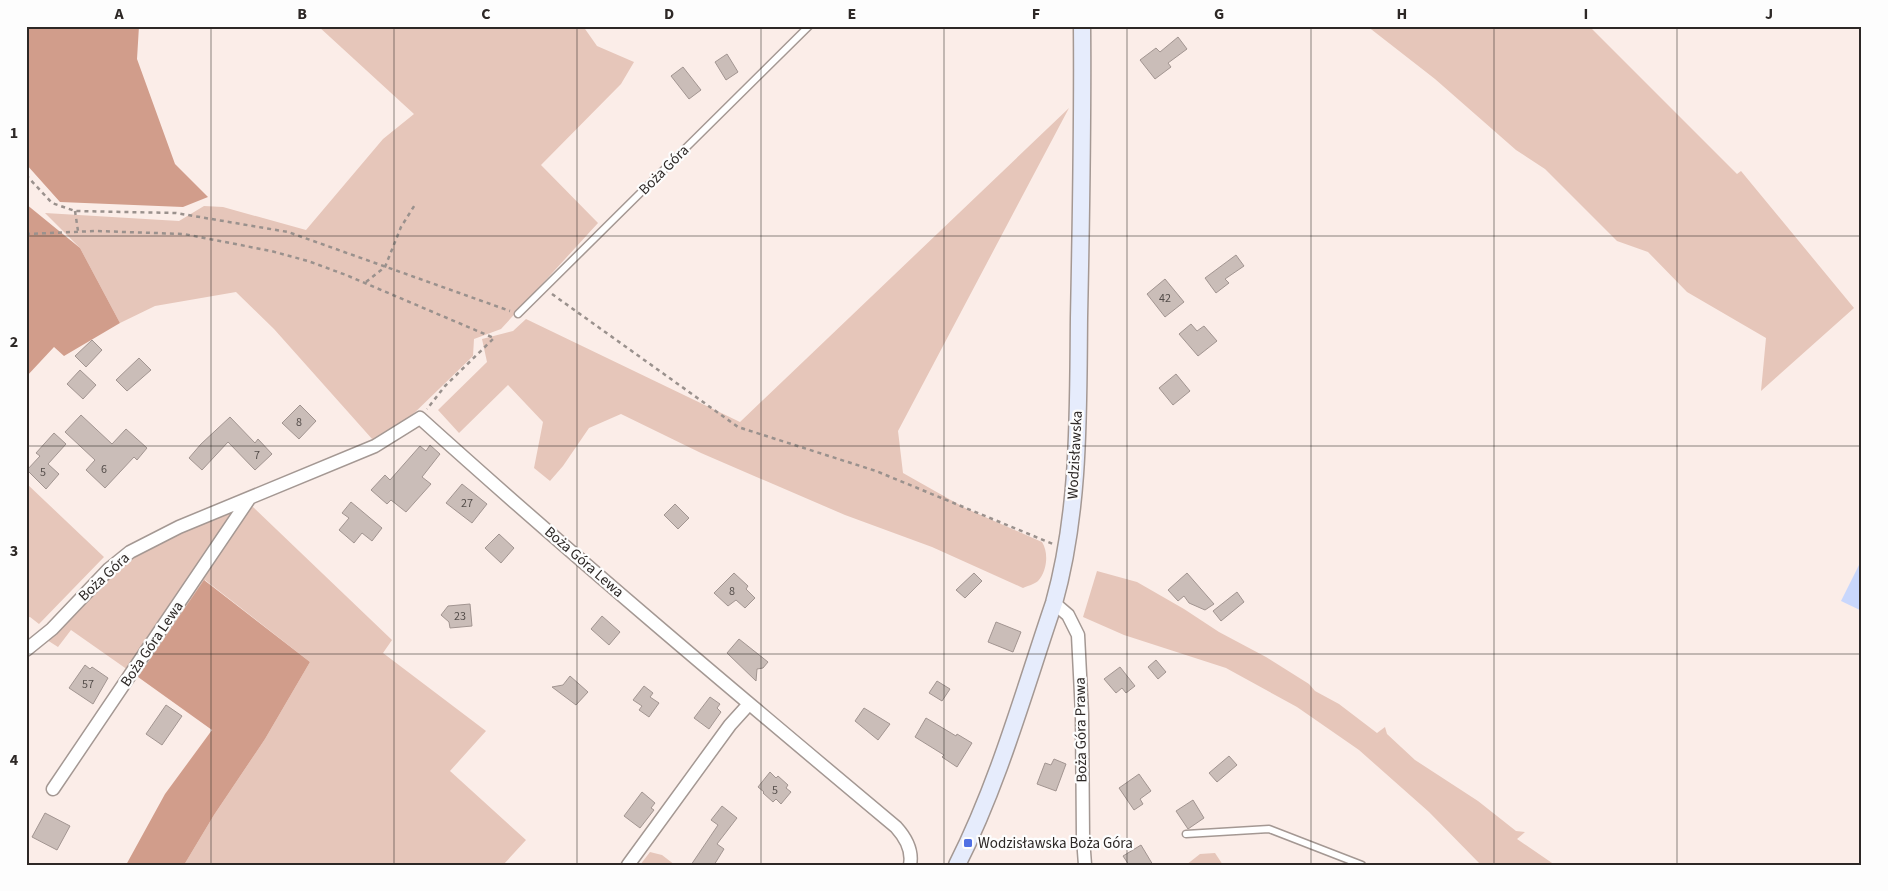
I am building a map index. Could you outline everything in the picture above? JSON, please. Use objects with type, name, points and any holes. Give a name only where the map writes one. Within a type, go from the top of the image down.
[{"type":"main road","name":"Wodzisławska","points":[[957,865],[992,784],[1054,603],[1072,518],[1076,476],[1078,404],[1082,26]]},
{"type":"street","name":"Boża Góra","points":[[26,650],[52,630],[109,569],[130,552],[178,527],[376,446],[420,418]]},
{"type":"street","name":"Boża Góra Lewa","points":[[420,418],[487,479],[749,704],[896,827],[904,835],[910,847],[910,865]]},
{"type":"street","name":"Boża Góra Lewa","points":[[53,789],[249,499]]},
{"type":"street","name":"Boża Góra Prawa","points":[[1054,603],[1068,615],[1078,635],[1082,714],[1085,865]]},
{"type":"street","points":[[628,865],[730,725],[749,704]]},
{"type":"lane","name":"Boża Góra","points":[[518,314],[809,26]]},
{"type":"lane","points":[[1186,834],[1270,829],[1362,865]]},
{"type":"path","points":[[26,175],[52,203],[76,211],[176,213],[288,232],[518,314]]},
{"type":"path","points":[[366,282],[385,267],[401,227],[416,203]]},
{"type":"path","points":[[76,211],[78,231]]},
{"type":"path","points":[[26,234],[78,231],[184,234],[281,254],[366,282],[494,338],[445,386],[420,418]]},
{"type":"path","points":[[552,294],[738,426],[876,471],[1066,549]]},
{"type":"shaded area","points":[[139,26],[137,59],[175,164],[208,197],[183,207],[60,202],[26,164],[26,27]]},
{"type":"shaded area","points":[[318,26],[583,26],[597,46],[634,62],[621,84],[541,165],[598,223],[501,329],[474,339],[473,356],[406,421],[373,440],[274,329],[236,292],[155,306],[120,323],[80,248],[45,213],[179,221],[204,206],[223,207],[306,230],[383,139],[414,114]]},
{"type":"shaded area","points":[[1367,26],[1589,26],[1737,174],[1741,171],[1854,308],[1761,391],[1766,338],[1687,292],[1648,252],[1617,241],[1545,169],[1516,150],[1435,79]]},
{"type":"shaded area","points":[[1069,108],[898,431],[903,473],[965,508],[1042,542],[1046,551],[1046,562],[1041,577],[1035,583],[1023,588],[932,547],[845,515],[701,453],[621,414],[589,428],[563,466],[550,481],[534,468],[543,422],[508,385],[459,433],[438,410],[487,362],[482,339],[513,331],[526,319],[740,422]]},
{"type":"shaded area","points":[[26,204],[80,248],[120,323],[64,356],[54,347],[26,377]]},
{"type":"shaded area","points":[[26,483],[104,557],[39,624],[30,617],[26,618]]},
{"type":"shaded area","points":[[253,507],[392,640],[383,653],[486,731],[450,771],[526,840],[503,865],[184,865],[214,815],[265,739],[310,662],[205,580],[138,677],[71,630],[58,647],[47,640],[126,560],[157,541],[235,508],[239,511]]},
{"type":"shaded area","points":[[1097,571],[1137,582],[1309,684],[1315,691],[1339,704],[1377,733],[1385,727],[1387,734],[1415,760],[1478,801],[1516,831],[1525,832],[1517,839],[1555,865],[1481,865],[1429,812],[1359,750],[1297,707],[1226,668],[1124,635],[1083,617]]},
{"type":"shaded area","points":[[204,580],[310,662],[265,739],[214,815],[184,865],[126,865],[165,794],[212,730],[138,677]]},
{"type":"shaded area","points":[[650,852],[662,855],[675,865],[640,865]]},
{"type":"shaded area","points":[[1215,853],[1223,865],[1186,865],[1200,854]]},
{"type":"water","points":[[1862,559],[1862,611],[1841,601]]},
{"type":"building","points":[[1178,37],[1187,49],[1168,63],[1171,67],[1155,79],[1140,60],[1156,48],[1160,52]]},
{"type":"building","points":[[727,54],[738,72],[726,80],[715,62]]},
{"type":"building","points":[[683,67],[701,90],[689,99],[671,76]]},
{"type":"building","points":[[1236,255],[1244,266],[1225,279],[1229,283],[1216,293],[1205,278]]},
{"type":"building","points":[[1165,279],[1184,302],[1165,317],[1147,294]]},
{"type":"building","points":[[1191,324],[1197,331],[1204,326],[1217,341],[1198,356],[1179,334]]},
{"type":"building","points":[[92,340],[102,350],[86,367],[75,356]]},
{"type":"building","points":[[139,358],[151,370],[127,391],[116,380]]},
{"type":"building","points":[[80,370],[96,385],[83,399],[67,384]]},
{"type":"building","points":[[1176,374],[1190,391],[1173,405],[1159,388]]},
{"type":"building","points":[[300,405],[316,421],[299,439],[282,423]]},
{"type":"building","points":[[81,415],[112,444],[126,429],[147,448],[137,460],[134,457],[105,488],[86,470],[95,460],[65,432]]},
{"type":"building","points":[[230,417],[255,443],[258,439],[272,454],[255,470],[228,442],[202,470],[189,458]]},
{"type":"building","points":[[54,433],[66,444],[48,464],[59,474],[46,489],[27,470],[40,456],[36,453]]},
{"type":"building","points":[[430,445],[440,454],[422,477],[431,484],[406,512],[391,500],[387,504],[371,490],[385,475],[390,480],[420,446],[426,451]]},
{"type":"building","points":[[462,484],[487,504],[472,523],[446,503]]},
{"type":"building","points":[[351,502],[382,528],[372,541],[362,533],[354,543],[339,530],[349,518],[342,513]]},
{"type":"building","points":[[675,504],[689,518],[678,529],[664,515]]},
{"type":"building","points":[[499,534],[514,548],[501,563],[485,548]]},
{"type":"building","points":[[734,573],[748,586],[746,589],[755,598],[745,608],[736,600],[728,606],[714,593]]},
{"type":"building","points":[[974,573],[982,581],[965,598],[956,590]]},
{"type":"building","points":[[1187,573],[1214,604],[1205,610],[1189,603],[1184,596],[1178,601],[1168,590]]},
{"type":"building","points":[[1237,592],[1244,602],[1221,621],[1213,611]]},
{"type":"building","points":[[470,604],[472,626],[450,628],[449,622],[441,615],[448,606]]},
{"type":"building","points":[[602,616],[620,632],[609,645],[591,629]]},
{"type":"building","points":[[996,622],[1021,632],[1013,652],[988,642]]},
{"type":"building","points":[[739,639],[768,662],[763,668],[757,669],[756,681],[727,653]]},
{"type":"building","points":[[1156,660],[1166,672],[1158,679],[1148,667]]},
{"type":"building","points":[[85,665],[90,669],[92,667],[108,678],[93,704],[69,688]]},
{"type":"building","points":[[1120,667],[1135,686],[1126,693],[1122,688],[1116,693],[1104,679]]},
{"type":"building","points":[[570,676],[588,692],[576,705],[552,687],[563,685]]},
{"type":"building","points":[[937,681],[950,689],[942,701],[929,693]]},
{"type":"building","points":[[644,686],[653,693],[650,697],[659,703],[649,717],[639,710],[642,706],[633,700]]},
{"type":"building","points":[[710,697],[720,704],[717,708],[721,712],[709,729],[694,718]]},
{"type":"building","points":[[166,705],[182,716],[162,745],[146,734]]},
{"type":"building","points":[[864,708],[890,724],[878,740],[855,721]]},
{"type":"building","points":[[926,718],[972,743],[957,767],[942,757],[944,755],[915,737]]},
{"type":"building","points":[[1229,756],[1237,765],[1217,782],[1209,773]]},
{"type":"building","points":[[1054,759],[1066,764],[1056,791],[1037,784],[1045,763],[1051,765]]},
{"type":"building","points":[[770,772],[788,785],[786,788],[791,792],[781,804],[776,799],[773,802],[758,787]]},
{"type":"building","points":[[1139,774],[1151,791],[1140,799],[1143,804],[1134,810],[1119,788]]},
{"type":"building","points":[[642,792],[655,803],[651,808],[654,810],[640,828],[624,816]]},
{"type":"building","points":[[1193,800],[1204,818],[1188,829],[1176,811]]},
{"type":"building","points":[[722,806],[737,818],[717,844],[724,849],[714,865],[691,865],[718,825],[711,820]]},
{"type":"building","points":[[45,813],[70,826],[57,850],[32,837]]},
{"type":"building","points":[[1141,845],[1153,865],[1129,865],[1123,856]]},
{"type":"place","name":"Wodzisławska Boża Góra","points":[[968,843]]}]
